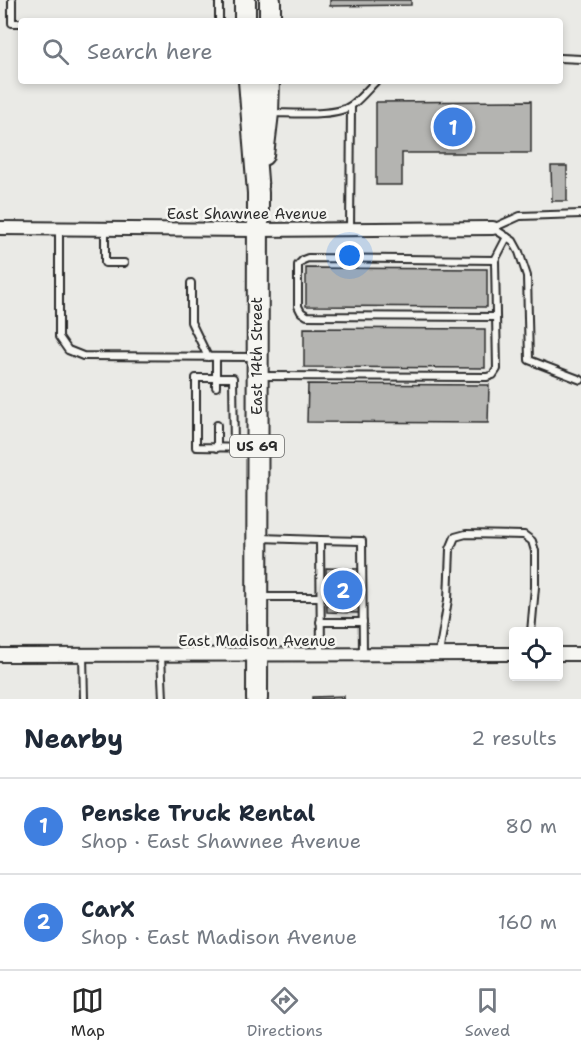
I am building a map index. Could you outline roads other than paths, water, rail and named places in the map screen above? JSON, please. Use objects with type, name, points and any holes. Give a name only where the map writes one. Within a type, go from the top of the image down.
[{"type":"main road","points":[[245,0],[245,18]]},
{"type":"main road","points":[[270,0],[270,18]]},
{"type":"main road","name":"East 14th Street","points":[[249,84],[258,193]]},
{"type":"main road","name":"East 14th Street","points":[[257,699],[256,230],[269,84]]},
{"type":"street","name":"East Shawnee Avenue","points":[[0,228],[256,230],[493,228]]},
{"type":"street","name":"East Madison Avenue","points":[[0,655],[509,654]]},
{"type":"street","points":[[563,654],[581,654]]},
{"type":"lane","points":[[12,0],[12,23],[18,23]]},
{"type":"lane","points":[[219,0],[219,18]]},
{"type":"lane","points":[[563,58],[581,59]]},
{"type":"lane","points":[[268,113],[342,111],[351,106],[373,84]]},
{"type":"lane","points":[[350,229],[351,106]]},
{"type":"lane","points":[[493,228],[520,216],[581,214]]},
{"type":"lane","points":[[493,228],[513,242],[527,276],[530,360],[581,380]]},
{"type":"lane","points":[[59,229],[59,337],[68,350],[83,356],[216,357],[257,367],[487,377],[493,375],[497,369],[495,260],[507,237]]},
{"type":"lane","points":[[105,229],[105,263],[124,263]]},
{"type":"lane","points":[[495,260],[308,258],[298,265],[298,306],[307,316],[496,317]]},
{"type":"lane","points":[[191,283],[191,322],[208,357]]},
{"type":"lane","points":[[216,357],[216,387]]},
{"type":"lane","points":[[234,448],[233,378],[196,378],[196,447],[217,448],[234,448],[257,448]]},
{"type":"lane","points":[[217,425],[217,448]]},
{"type":"lane","points":[[439,655],[448,600],[450,549],[455,537],[466,534],[524,535],[532,541],[535,551],[535,587],[531,627]]},
{"type":"lane","points":[[257,537],[362,541],[363,655]]},
{"type":"lane","points":[[320,540],[321,655]]},
{"type":"lane","points":[[257,597],[320,597]]},
{"type":"lane","points":[[321,622],[363,622]]},
{"type":"lane","points":[[83,656],[84,699]]},
{"type":"lane","points":[[162,656],[163,699]]},
{"type":"place","name":"Penske Truck Rental","points":[[453,127]]},
{"type":"place","name":"CarX","points":[[343,590]]}]
